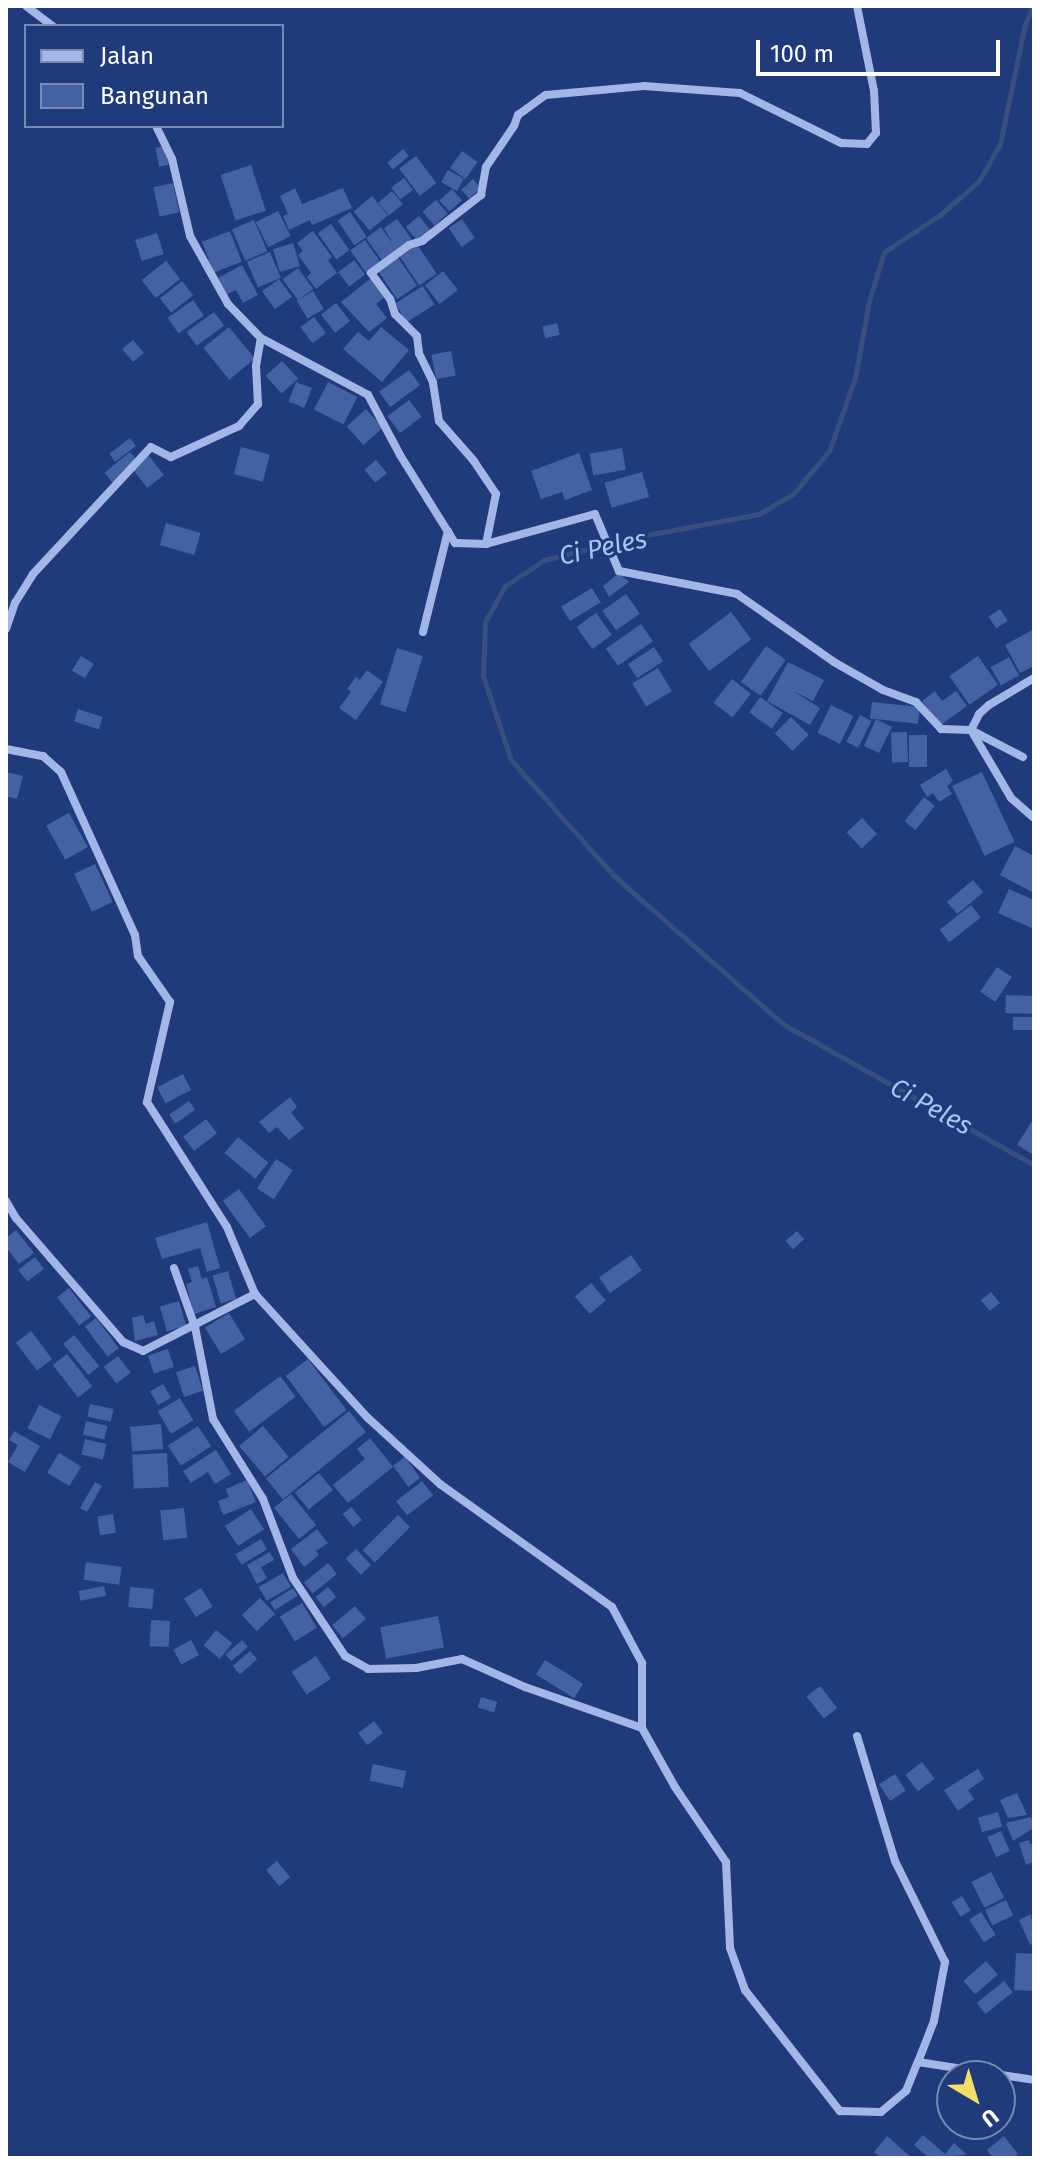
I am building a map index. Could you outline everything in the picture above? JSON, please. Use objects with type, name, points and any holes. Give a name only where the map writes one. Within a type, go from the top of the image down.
[{"type":"street","points":[[26,6],[50,24]]},
{"type":"street","points":[[486,544],[496,494],[474,461],[439,421],[433,382],[419,353],[417,336],[395,314],[390,299],[371,273],[409,245],[422,241],[481,195],[486,167],[518,115],[546,95],[644,86],[740,93],[841,143],[867,144],[876,133],[874,91],[857,6]]},
{"type":"street","points":[[157,128],[172,159],[186,225],[201,260],[228,304],[261,338],[368,395],[400,455],[459,544],[486,544],[593,515],[602,524],[615,567],[622,572],[737,594],[834,662],[883,690],[916,702],[941,729],[971,730],[1023,757]]},
{"type":"street","points":[[6,629],[15,603],[33,574],[151,447],[171,457],[239,426],[258,404],[256,366],[261,338]]},
{"type":"street","points":[[423,632],[448,531]]},
{"type":"street","points":[[971,730],[979,714],[989,705],[1034,678]]},
{"type":"street","points":[[971,730],[1011,798],[1034,818]]},
{"type":"street","points":[[6,749],[43,756],[61,772],[135,935],[138,956],[170,1002],[147,1102],[227,1227],[255,1294],[368,1418],[440,1484],[612,1607],[642,1663],[642,1728],[675,1787],[726,1862],[730,1948],[745,1990],[840,2111],[881,2112],[906,2091],[934,2021],[945,1962],[895,1861],[857,1736]]},
{"type":"street","points":[[6,1201],[16,1218],[123,1342],[143,1351],[255,1294]]},
{"type":"street","points":[[174,1268],[195,1327],[213,1419],[263,1499],[293,1578],[345,1656],[368,1669],[416,1668],[462,1659],[525,1687],[642,1728]]},
{"type":"street","points":[[918,2062],[1034,2080]]},
{"type":"building","points":[[165,146],[169,165],[159,167],[155,148]]},
{"type":"building","points":[[403,149],[409,156],[393,170],[387,163]]},
{"type":"building","points":[[462,151],[478,162],[466,179],[450,168]]},
{"type":"building","points":[[416,156],[436,183],[420,196],[399,169]]},
{"type":"building","points":[[251,165],[266,211],[235,221],[221,175]]},
{"type":"building","points":[[448,170],[464,179],[457,191],[441,182]]},
{"type":"building","points":[[404,178],[413,190],[400,200],[391,188]]},
{"type":"building","points":[[473,179],[481,188],[469,199],[461,190]]},
{"type":"building","points":[[173,183],[179,212],[160,217],[153,187]]},
{"type":"building","points":[[295,188],[302,204],[343,188],[352,208],[312,225],[310,220],[289,230],[283,216],[288,214],[280,196]]},
{"type":"building","points":[[452,189],[462,200],[449,212],[439,200]]},
{"type":"building","points":[[392,191],[403,204],[389,216],[378,203]]},
{"type":"building","points":[[372,196],[388,215],[370,231],[354,211]]},
{"type":"building","points":[[436,200],[448,214],[434,225],[422,212]]},
{"type":"building","points":[[278,211],[291,236],[268,247],[256,222]]},
{"type":"building","points":[[350,212],[367,237],[354,245],[338,220]]},
{"type":"building","points":[[419,216],[431,231],[418,241],[406,227]]},
{"type":"building","points":[[397,219],[413,241],[383,262],[366,238],[381,227],[393,244],[384,228]]},
{"type":"building","points":[[462,219],[475,238],[462,247],[449,228]]},
{"type":"building","points":[[254,220],[267,251],[245,261],[232,229]]},
{"type":"building","points":[[331,224],[349,250],[336,259],[318,233]]},
{"type":"building","points":[[230,231],[242,262],[214,273],[202,242]]},
{"type":"building","points":[[313,231],[332,257],[328,260],[337,273],[316,289],[307,277],[311,273],[298,255],[303,251],[297,243]]},
{"type":"building","points":[[157,233],[164,254],[142,261],[135,240]]},
{"type":"building","points":[[365,240],[382,264],[367,274],[350,250]]},
{"type":"building","points":[[293,243],[300,266],[280,272],[273,249]]},
{"type":"building","points":[[416,243],[437,274],[419,285],[399,255]]},
{"type":"building","points":[[270,252],[281,278],[258,288],[247,262]]},
{"type":"building","points":[[397,256],[417,286],[397,299],[377,269]]},
{"type":"building","points":[[354,260],[365,274],[349,286],[338,272]]},
{"type":"building","points":[[166,261],[180,279],[156,298],[142,280]]},
{"type":"building","points":[[242,265],[258,295],[243,303],[236,290],[227,294],[218,278]]},
{"type":"building","points":[[298,268],[313,289],[298,300],[283,279]]},
{"type":"building","points":[[443,271],[458,290],[440,304],[425,285]]},
{"type":"building","points":[[371,278],[385,297],[376,304],[387,318],[369,332],[341,302]]},
{"type":"building","points":[[279,279],[292,297],[275,309],[262,291]]},
{"type":"building","points":[[182,281],[193,295],[171,312],[160,298]]},
{"type":"building","points":[[423,286],[435,305],[407,322],[395,303]]},
{"type":"building","points":[[313,291],[324,309],[308,319],[297,301]]},
{"type":"building","points":[[193,300],[204,316],[179,333],[168,318]]},
{"type":"building","points":[[336,303],[350,321],[335,333],[321,315]]},
{"type":"building","points":[[214,312],[224,326],[196,346],[186,332]]},
{"type":"building","points":[[314,317],[326,333],[312,343],[300,327]]},
{"type":"building","points":[[557,323],[560,335],[545,338],[542,327]]},
{"type":"building","points":[[229,327],[255,359],[229,380],[203,348]]},
{"type":"building","points":[[381,327],[409,350],[382,382],[343,349],[358,332],[369,341]]},
{"type":"building","points":[[133,340],[144,353],[133,362],[122,349]]},
{"type":"building","points":[[451,351],[456,376],[436,379],[431,355]]},
{"type":"building","points":[[282,361],[298,379],[282,394],[266,376]]},
{"type":"building","points":[[409,370],[420,385],[390,407],[379,392]]},
{"type":"building","points":[[296,382],[312,388],[304,408],[288,402]]},
{"type":"building","points":[[328,382],[357,397],[343,425],[314,410]]},
{"type":"building","points":[[409,400],[422,417],[400,433],[387,416]]},
{"type":"building","points":[[366,409],[383,428],[363,445],[347,426]]},
{"type":"building","points":[[130,438],[136,446],[115,462],[109,454]]},
{"type":"building","points":[[241,447],[270,455],[263,482],[234,474]]},
{"type":"building","points":[[622,448],[626,470],[593,475],[590,454]]},
{"type":"building","points":[[130,452],[138,462],[113,483],[104,473]]},
{"type":"building","points":[[579,453],[592,490],[565,500],[562,492],[541,499],[531,471]]},
{"type":"building","points":[[149,456],[164,475],[147,488],[132,469]]},
{"type":"building","points":[[376,460],[387,473],[375,483],[365,470]]},
{"type":"building","points":[[642,472],[649,497],[612,508],[605,483]]},
{"type":"building","points":[[166,523],[201,533],[194,555],[160,545]]},
{"type":"building","points":[[619,573],[629,582],[609,597],[603,586]]},
{"type":"building","points":[[592,588],[601,603],[570,621],[561,607]]},
{"type":"building","points":[[626,594],[640,614],[616,630],[602,611]]},
{"type":"building","points":[[1000,609],[1008,621],[996,628],[988,617]]},
{"type":"building","points":[[731,612],[751,639],[709,671],[689,644]]},
{"type":"building","points":[[596,613],[612,635],[592,649],[577,627]]},
{"type":"building","points":[[641,624],[653,641],[618,666],[606,649]]},
{"type":"building","points":[[1034,629],[1034,666],[1020,673],[1005,645]]},
{"type":"building","points":[[766,646],[786,660],[760,696],[741,682]]},
{"type":"building","points":[[654,647],[663,661],[637,678],[628,664]]},
{"type":"building","points":[[397,648],[423,656],[406,712],[380,704]]},
{"type":"building","points":[[81,656],[94,664],[85,678],[72,670]]},
{"type":"building","points":[[978,656],[998,685],[969,705],[949,676]]},
{"type":"building","points":[[1009,657],[1019,675],[1001,686],[991,667]]},
{"type":"building","points":[[788,662],[824,680],[813,701],[793,691],[820,708],[810,725],[767,701]]},
{"type":"building","points":[[658,668],[672,691],[646,707],[632,683]]},
{"type":"building","points":[[367,670],[383,682],[356,720],[339,708],[351,692],[347,689],[356,677],[360,680]]},
{"type":"building","points":[[732,679],[751,694],[732,717],[714,703]]},
{"type":"building","points":[[935,691],[942,701],[956,691],[967,706],[941,725],[922,701]]},
{"type":"building","points":[[760,697],[783,713],[772,729],[749,713]]},
{"type":"building","points":[[872,702],[920,707],[918,724],[870,719]]},
{"type":"building","points":[[831,705],[853,716],[840,744],[817,733]]},
{"type":"building","points":[[78,709],[103,717],[99,729],[74,721]]},
{"type":"building","points":[[860,715],[872,721],[858,748],[846,742]]},
{"type":"building","points":[[791,717],[809,735],[792,751],[775,733]]},
{"type":"building","points":[[876,719],[892,727],[879,753],[864,746]]},
{"type":"building","points":[[907,732],[908,762],[892,763],[891,733]]},
{"type":"building","points":[[909,735],[927,735],[927,767],[909,767]]},
{"type":"building","points":[[946,769],[953,781],[947,786],[952,794],[939,802],[933,793],[927,797],[920,785]]},
{"type":"building","points":[[6,772],[23,776],[17,799],[6,796]]},
{"type":"building","points":[[982,772],[1015,842],[985,856],[952,786]]},
{"type":"building","points":[[924,797],[935,806],[915,830],[904,821]]},
{"type":"building","points":[[69,813],[88,847],[65,860],[46,826]]},
{"type":"building","points":[[862,818],[877,834],[862,848],[847,832]]},
{"type":"building","points":[[1015,846],[1034,856],[1034,893],[1000,875]]},
{"type":"building","points":[[95,864],[113,902],[92,912],[74,874]]},
{"type":"building","points":[[973,880],[983,892],[957,914],[947,902]]},
{"type":"building","points":[[1009,889],[1034,900],[1034,929],[998,913]]},
{"type":"building","points":[[971,905],[981,918],[949,942],[939,930]]},
{"type":"building","points":[[997,967],[1012,977],[995,1002],[980,992]]},
{"type":"building","points":[[1006,995],[1034,996],[1033,1014],[1005,1013]]},
{"type":"building","points":[[1013,1017],[1034,1017],[1034,1030],[1013,1030]]},
{"type":"building","points":[[183,1074],[191,1090],[165,1103],[157,1087]]},
{"type":"building","points":[[290,1097],[297,1107],[291,1113],[304,1128],[289,1140],[277,1127],[269,1133],[259,1122]]},
{"type":"building","points":[[189,1101],[195,1110],[175,1124],[169,1114]]},
{"type":"building","points":[[206,1119],[217,1133],[194,1151],[183,1137]]},
{"type":"building","points":[[1032,1121],[1034,1123],[1034,1155],[1017,1145]]},
{"type":"building","points":[[238,1137],[269,1163],[255,1179],[225,1153]]},
{"type":"building","points":[[276,1159],[293,1170],[274,1199],[257,1188]]},
{"type":"building","points":[[239,1189],[266,1226],[250,1238],[223,1201]]},
{"type":"building","points":[[207,1222],[220,1268],[207,1272],[200,1248],[162,1259],[155,1238]]},
{"type":"building","points":[[16,1230],[34,1253],[19,1264],[6,1247],[6,1238]]},
{"type":"building","points":[[797,1231],[804,1239],[793,1249],[786,1241]]},
{"type":"building","points":[[631,1255],[642,1271],[610,1293],[599,1277]]},
{"type":"building","points":[[35,1257],[44,1269],[27,1282],[18,1270]]},
{"type":"building","points":[[198,1266],[202,1279],[207,1277],[216,1307],[194,1314],[186,1284],[192,1282],[188,1269]]},
{"type":"building","points":[[228,1271],[236,1299],[221,1303],[213,1275]]},
{"type":"building","points":[[591,1283],[606,1301],[590,1314],[575,1296]]},
{"type":"building","points":[[69,1288],[91,1316],[79,1326],[57,1297]]},
{"type":"building","points":[[991,1292],[1000,1303],[990,1311],[981,1300]]},
{"type":"building","points":[[179,1301],[186,1326],[167,1332],[160,1307]]},
{"type":"building","points":[[229,1313],[245,1340],[221,1354],[205,1327]]},
{"type":"building","points":[[143,1315],[146,1324],[154,1321],[158,1335],[135,1341],[132,1318]]},
{"type":"building","points":[[96,1318],[119,1348],[108,1357],[85,1326]]},
{"type":"building","points":[[31,1331],[52,1359],[37,1370],[16,1342]]},
{"type":"building","points":[[74,1335],[99,1366],[88,1375],[63,1344]]},
{"type":"building","points":[[168,1349],[174,1367],[154,1374],[148,1355]]},
{"type":"building","points":[[67,1354],[92,1386],[78,1397],[53,1365]]},
{"type":"building","points":[[118,1356],[131,1373],[116,1384],[104,1367]]},
{"type":"building","points":[[308,1359],[347,1410],[324,1427],[286,1376]]},
{"type":"building","points":[[195,1366],[203,1391],[184,1397],[176,1372]]},
{"type":"building","points":[[280,1376],[296,1397],[249,1432],[234,1411]]},
{"type":"building","points":[[163,1384],[171,1398],[158,1405],[150,1392]]},
{"type":"building","points":[[180,1398],[193,1420],[171,1434],[158,1411]]},
{"type":"building","points":[[90,1404],[113,1409],[111,1422],[87,1417]]},
{"type":"building","points":[[39,1405],[61,1416],[50,1439],[28,1428]]},
{"type":"building","points":[[349,1411],[366,1432],[283,1499],[266,1478]]},
{"type":"building","points":[[86,1421],[107,1426],[104,1440],[83,1435]]},
{"type":"building","points":[[161,1424],[163,1449],[132,1452],[130,1427]]},
{"type":"building","points":[[198,1426],[211,1446],[181,1466],[168,1446]]},
{"type":"building","points":[[263,1426],[289,1457],[265,1477],[239,1446]]},
{"type":"building","points":[[14,1431],[40,1446],[25,1472],[8,1462],[18,1445],[9,1440]]},
{"type":"building","points":[[370,1438],[393,1467],[348,1503],[333,1485],[365,1459],[357,1449]]},
{"type":"building","points":[[85,1439],[106,1444],[103,1460],[81,1455]]},
{"type":"building","points":[[216,1450],[231,1474],[215,1484],[208,1472],[191,1483],[183,1471]]},
{"type":"building","points":[[59,1453],[81,1466],[69,1486],[47,1473]]},
{"type":"building","points":[[167,1453],[169,1487],[134,1489],[132,1455]]},
{"type":"building","points":[[405,1457],[420,1478],[408,1487],[393,1466]]},
{"type":"building","points":[[319,1473],[333,1490],[309,1510],[295,1493]]},
{"type":"building","points":[[247,1480],[256,1502],[223,1515],[218,1501],[229,1497],[226,1489]]},
{"type":"building","points":[[422,1481],[433,1495],[407,1516],[396,1501]]},
{"type":"building","points":[[95,1482],[102,1486],[87,1512],[80,1508]]},
{"type":"building","points":[[291,1494],[316,1525],[299,1539],[274,1508]]},
{"type":"building","points":[[351,1507],[362,1520],[354,1527],[343,1514]]},
{"type":"building","points":[[184,1508],[187,1538],[163,1540],[160,1511]]},
{"type":"building","points":[[251,1509],[264,1529],[238,1546],[225,1526]]},
{"type":"building","points":[[113,1514],[116,1533],[100,1535],[97,1517]]},
{"type":"building","points":[[398,1515],[410,1527],[375,1562],[363,1550]]},
{"type":"building","points":[[317,1529],[328,1543],[316,1551],[319,1555],[304,1567],[291,1549]]},
{"type":"building","points":[[261,1539],[267,1549],[241,1565],[235,1554]]},
{"type":"building","points":[[356,1549],[371,1565],[361,1575],[346,1559]]},
{"type":"building","points":[[270,1552],[274,1560],[261,1567],[267,1578],[257,1584],[247,1565]]},
{"type":"building","points":[[86,1562],[122,1567],[119,1585],[83,1580]]},
{"type":"building","points":[[328,1563],[337,1574],[313,1593],[304,1583]]},
{"type":"building","points":[[283,1573],[291,1587],[267,1601],[259,1587]]},
{"type":"building","points":[[104,1586],[106,1596],[80,1601],[78,1591]]},
{"type":"building","points":[[130,1587],[154,1589],[152,1609],[128,1607]]},
{"type":"building","points":[[328,1587],[336,1597],[324,1607],[316,1597]]},
{"type":"building","points":[[201,1588],[213,1607],[196,1617],[184,1599]]},
{"type":"building","points":[[293,1588],[298,1596],[275,1610],[270,1602]]},
{"type":"building","points":[[260,1598],[275,1614],[257,1631],[242,1615]]},
{"type":"building","points":[[302,1603],[317,1628],[295,1641],[280,1616]]},
{"type":"building","points":[[355,1606],[366,1619],[343,1638],[332,1625]]},
{"type":"building","points":[[438,1616],[444,1647],[386,1659],[380,1627]]},
{"type":"building","points":[[151,1620],[170,1621],[169,1647],[150,1646]]},
{"type":"building","points":[[216,1630],[232,1643],[220,1659],[203,1646]]},
{"type":"building","points":[[191,1640],[199,1655],[181,1664],[173,1649]]},
{"type":"building","points":[[242,1640],[248,1647],[231,1661],[225,1654]]},
{"type":"building","points":[[250,1651],[257,1659],[240,1674],[233,1666]]},
{"type":"building","points":[[316,1656],[331,1679],[306,1694],[292,1672]]},
{"type":"building","points":[[545,1660],[583,1684],[574,1698],[536,1674]]},
{"type":"building","points":[[820,1686],[837,1708],[824,1719],[807,1696]]},
{"type":"building","points":[[481,1697],[497,1702],[494,1712],[478,1708]]},
{"type":"building","points":[[374,1721],[383,1733],[367,1745],[358,1733]]},
{"type":"building","points":[[922,1762],[935,1779],[918,1791],[905,1775]]},
{"type":"building","points":[[373,1764],[406,1771],[403,1788],[369,1781]]},
{"type":"building","points":[[978,1769],[984,1779],[968,1790],[974,1799],[958,1811],[944,1790]]},
{"type":"building","points":[[895,1774],[906,1791],[890,1801],[879,1784]]},
{"type":"building","points":[[1017,1793],[1027,1815],[1008,1818],[1000,1800]]},
{"type":"building","points":[[998,1812],[1002,1826],[982,1832],[978,1818]]},
{"type":"building","points":[[1031,1817],[1034,1828],[1013,1841],[1006,1823]]},
{"type":"building","points":[[1001,1831],[1010,1851],[996,1857],[987,1837]]},
{"type":"building","points":[[1029,1840],[1030,1844],[1034,1843],[1034,1862],[1026,1865],[1019,1843]]},
{"type":"building","points":[[277,1861],[290,1877],[279,1886],[266,1870]]},
{"type":"building","points":[[991,1872],[1004,1898],[985,1908],[971,1882]]},
{"type":"building","points":[[962,1896],[971,1911],[960,1917],[952,1902]]},
{"type":"building","points":[[1006,1900],[1013,1915],[992,1925],[985,1910]]},
{"type":"building","points":[[981,1912],[996,1935],[984,1942],[969,1920]]},
{"type":"building","points":[[1031,1914],[1034,1943],[1030,1945],[1019,1920]]},
{"type":"building","points":[[1016,1953],[1034,1954],[1032,1991],[1014,1990]]},
{"type":"building","points":[[986,1961],[998,1975],[975,1994],[963,1981]]},
{"type":"building","points":[[1004,1981],[1013,1992],[986,2014],[977,2003]]},
{"type":"building","points":[[923,2135],[945,2154],[954,2143],[967,2155],[929,2158],[914,2145]]},
{"type":"building","points":[[887,2136],[912,2158],[881,2158],[874,2152]]},
{"type":"building","points":[[999,2140],[1007,2140],[1018,2154],[1013,2158],[993,2158],[987,2150]]},
{"type":"waterway","name":"Ci Peles","points":[[1033,6],[1025,24],[1000,144],[979,181],[940,215],[884,252],[869,301],[855,378],[829,451],[793,494],[759,514],[636,537],[544,560],[505,586],[485,622],[483,676],[511,760],[613,875],[783,1024],[1034,1165]]}]
